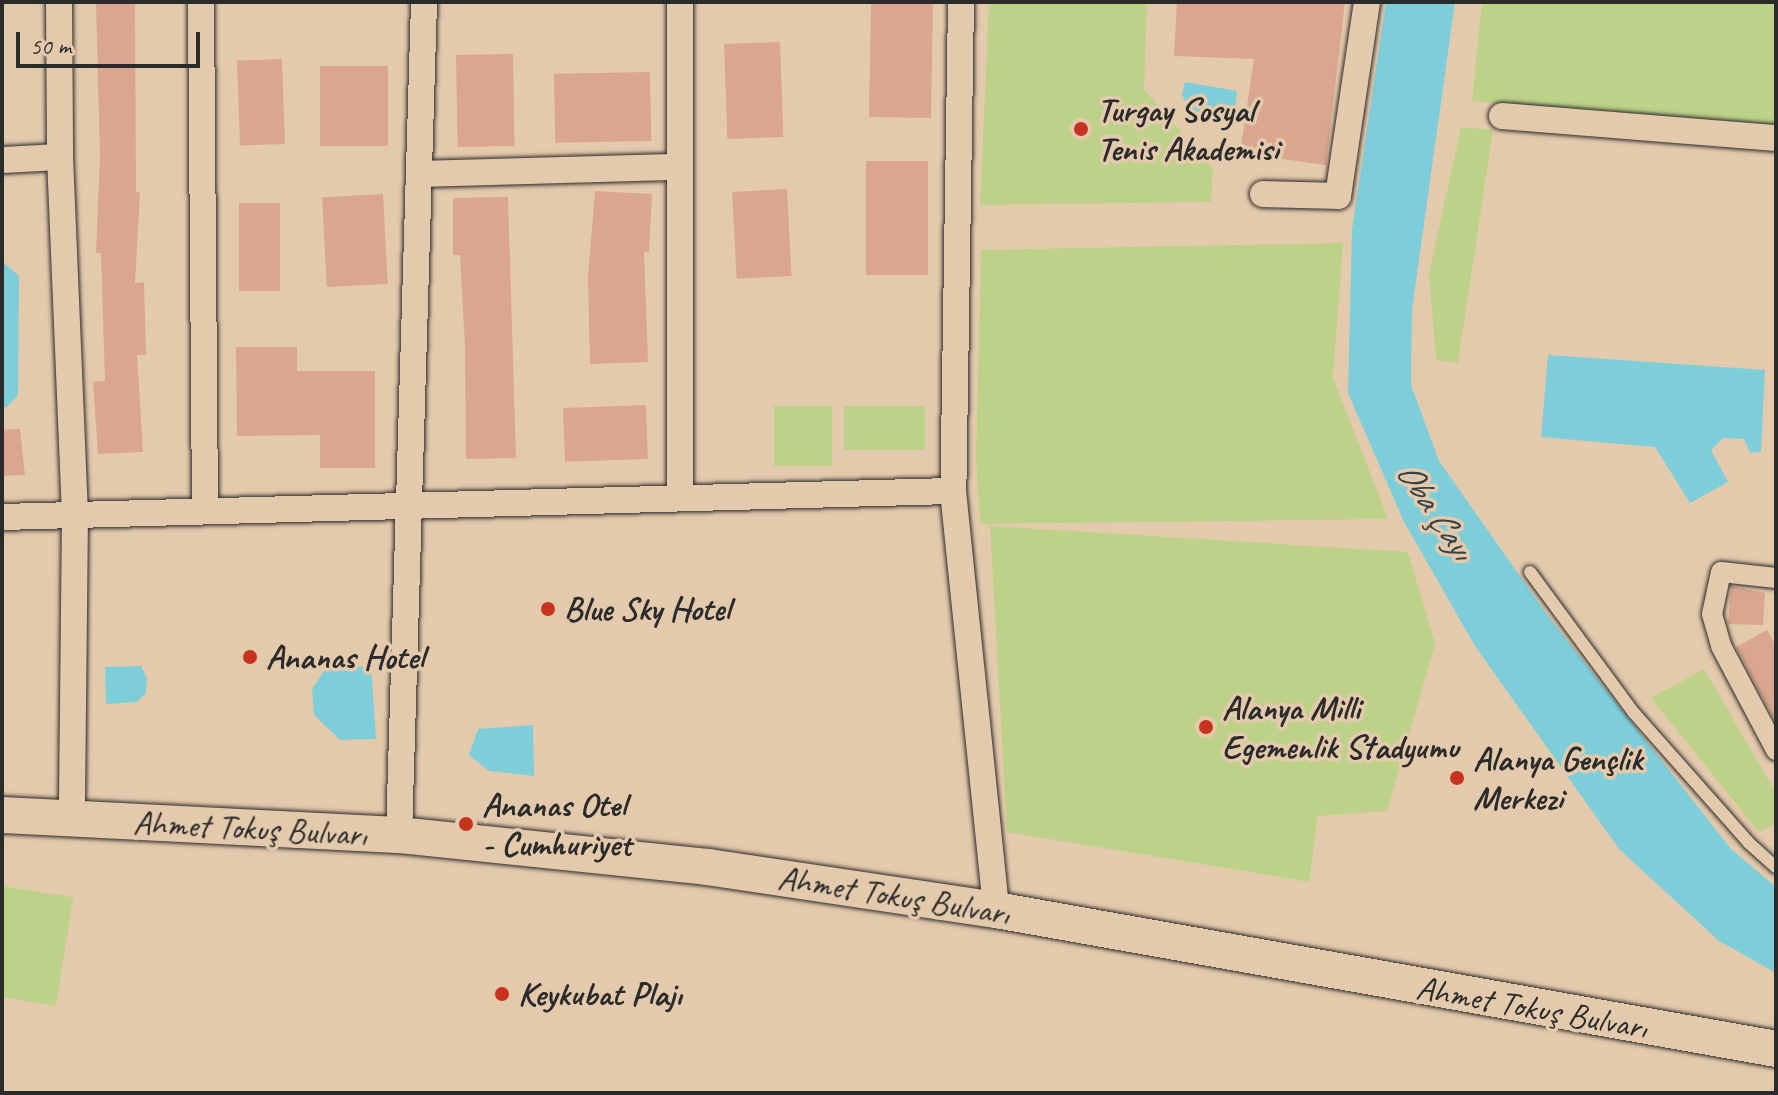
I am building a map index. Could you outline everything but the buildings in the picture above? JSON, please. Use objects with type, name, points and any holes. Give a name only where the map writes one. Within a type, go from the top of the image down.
[{"type":"main road","name":"Ahmet Tokuş Bulvarı","points":[[2,815],[399,835],[708,867],[996,910],[1776,1049]]},
{"type":"street","points":[[59,2],[60,157],[75,515],[72,819]]},
{"type":"street","points":[[201,2],[205,511]]},
{"type":"street","points":[[399,835],[422,174],[424,2]]},
{"type":"street","points":[[680,2],[677,167],[680,498]]},
{"type":"street","points":[[961,2],[953,491],[996,910]]},
{"type":"street","points":[[1263,194],[1338,196],[1367,2]]},
{"type":"street","points":[[1502,116],[1776,138]]},
{"type":"street","points":[[2,160],[60,157]]},
{"type":"street","points":[[422,174],[677,167]]},
{"type":"street","points":[[2,517],[953,491]]},
{"type":"street","points":[[1776,578],[1721,572],[1712,614],[1721,646],[1776,750]]},
{"type":"lane","points":[[1530,572],[1634,713],[1749,843],[1776,867]]},
{"type":"green space","name":"Turgay Sosyal Tenis Akademisi","points":[[989,2],[1147,2],[1144,89],[1213,169],[1211,202],[980,205]]},
{"type":"green space","points":[[1482,2],[1776,2],[1776,130],[1472,101]]},
{"type":"green space","points":[[1461,127],[1493,130],[1458,363],[1436,360],[1429,274]]},
{"type":"green space","points":[[1343,243],[1333,378],[1388,519],[980,524],[976,459],[981,250]]},
{"type":"green space","points":[[774,406],[832,406],[832,466],[774,466]]},
{"type":"green space","points":[[844,406],[925,406],[925,450],[844,450]]},
{"type":"green space","name":"Alanya Milli Egemenlik Stadyumu","points":[[990,526],[1408,552],[1435,644],[1387,811],[1318,816],[1309,882],[1007,832]]},
{"type":"green space","points":[[1704,669],[1776,793],[1776,823],[1759,832],[1651,698]]},
{"type":"green space","points":[[2,886],[73,897],[56,1006],[2,997]]},
{"type":"water","name":"Oba Çayı","points":[[1386,2],[1455,2],[1412,310],[1411,385],[1439,461],[1548,616],[1731,849],[1776,887],[1776,973],[1719,941],[1619,849],[1475,646],[1404,522],[1348,393],[1352,229]]},
{"type":"water","points":[[1185,82],[1237,91],[1233,126],[1192,112],[1182,95]]},
{"type":"water","points":[[4,263],[19,276],[18,395],[7,407],[2,407]]},
{"type":"water","points":[[1548,355],[1765,370],[1761,452],[1750,453],[1744,439],[1723,438],[1711,450],[1728,482],[1690,503],[1655,447],[1541,437]]},
{"type":"water","points":[[141,666],[147,678],[146,693],[137,702],[106,704],[105,667]]},
{"type":"water","points":[[371,666],[376,739],[340,740],[314,715],[312,689],[326,668]]},
{"type":"water","points":[[533,725],[534,776],[489,771],[469,755],[478,729]]},
{"type":"place","name":"Turgay Sosyal Tenis Akademisi","points":[[1081,129]]},
{"type":"place","name":"Blue Sky Hotel","points":[[548,609]]},
{"type":"place","name":"Ananas Hotel","points":[[250,657]]},
{"type":"place","name":"Alanya Milli Egemenlik Stadyumu","points":[[1206,727]]},
{"type":"place","name":"Alanya Gençlik Merkezi","points":[[1457,778]]},
{"type":"place","name":"Ananas Otel - Cumhuriyet","points":[[466,824]]},
{"type":"place","name":"Keykubat Plajı","points":[[502,994]]}]
